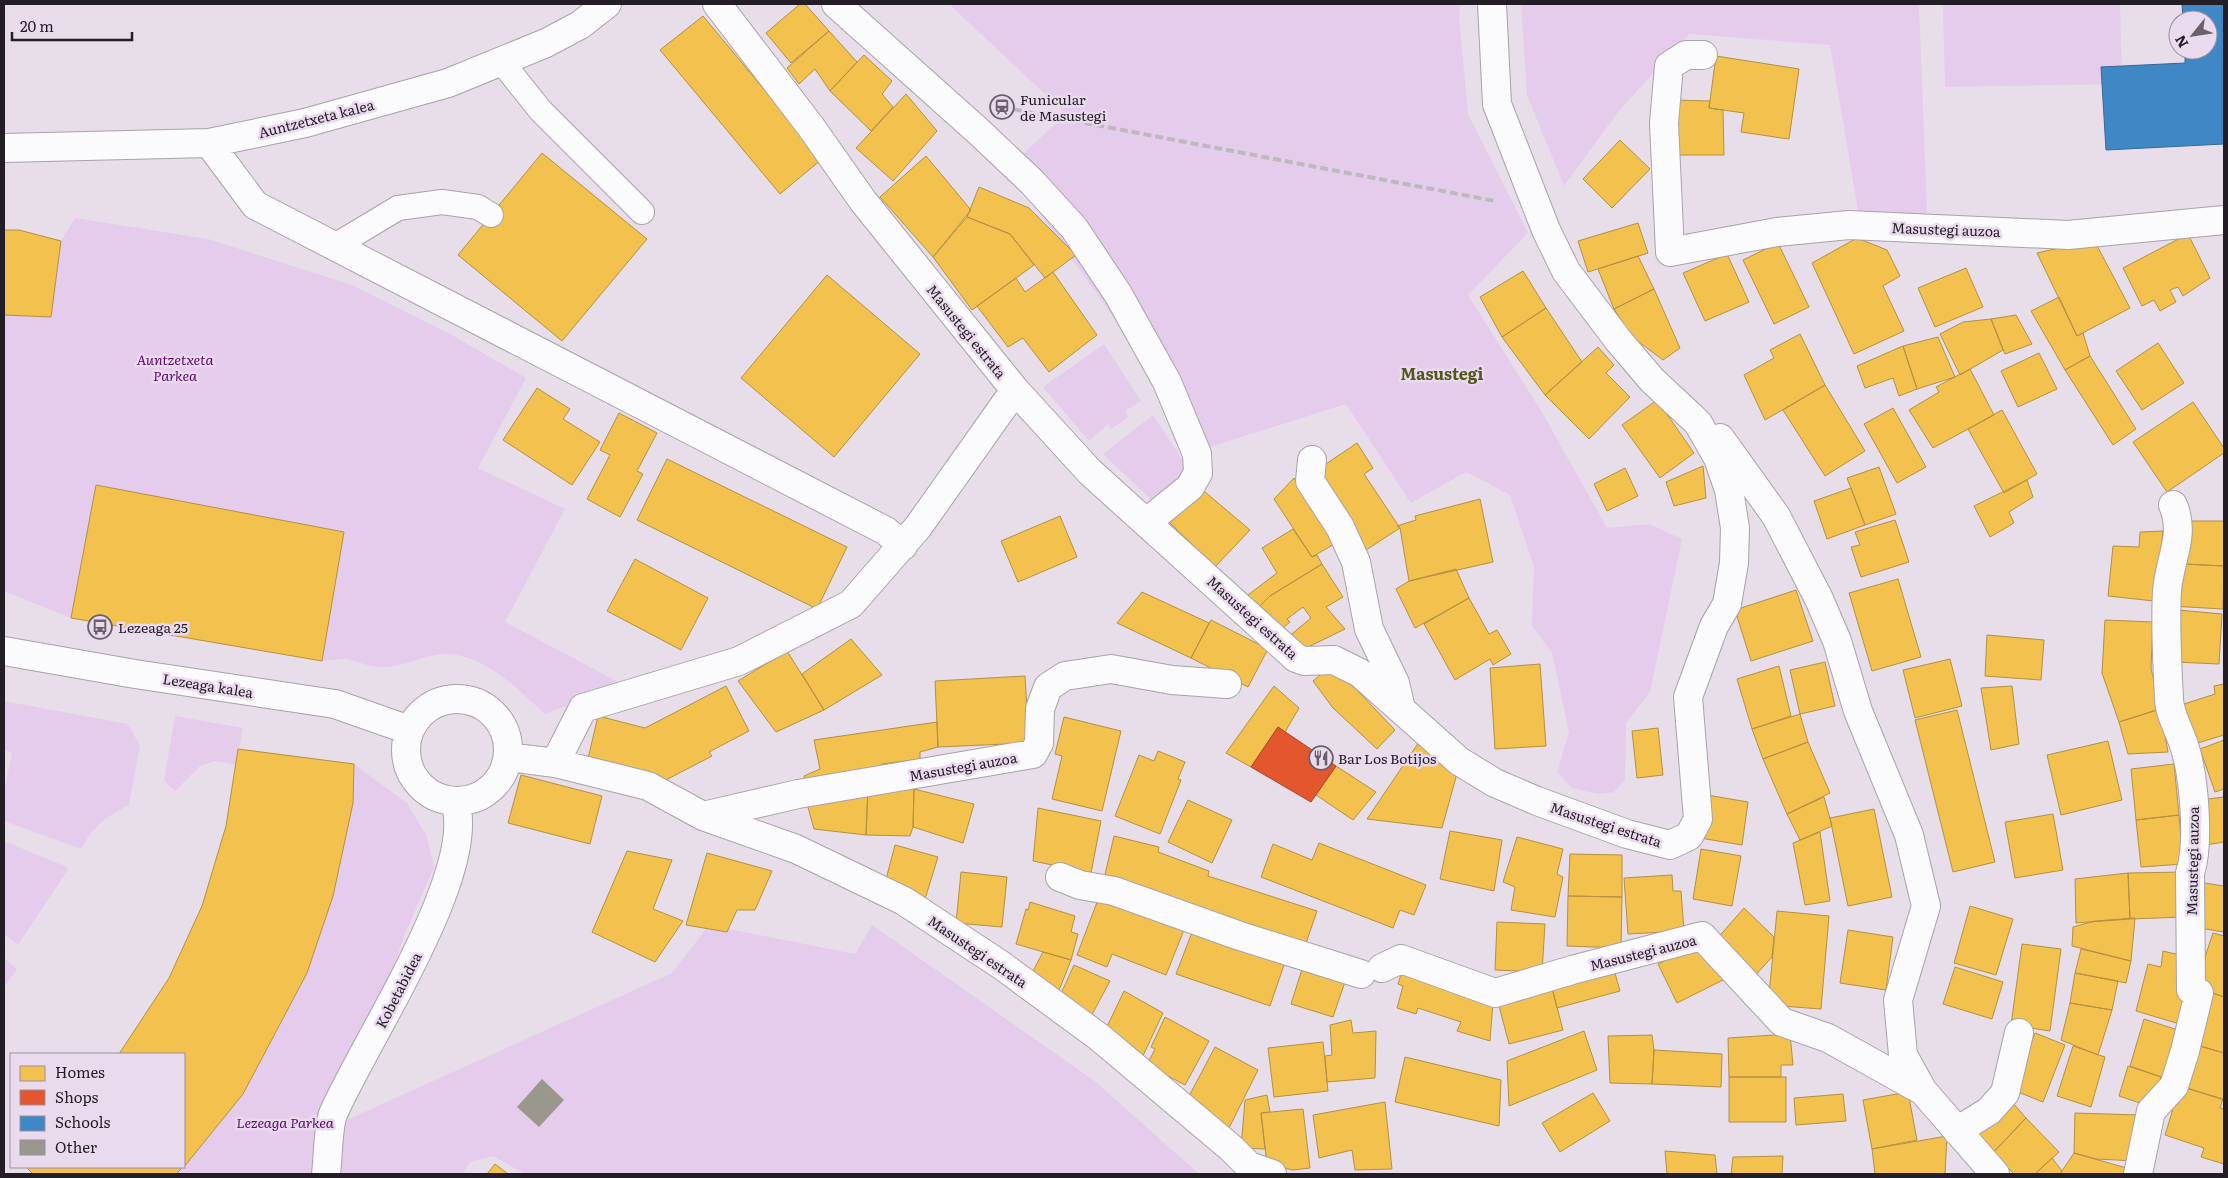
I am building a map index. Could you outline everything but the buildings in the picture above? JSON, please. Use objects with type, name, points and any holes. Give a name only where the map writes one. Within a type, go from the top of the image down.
[{"type":"street","name":"Auntzetxeta kalea","points":[[4,148],[209,143],[305,123],[448,83],[554,39],[580,25],[607,4]]},
{"type":"street","name":"Masustegi estrata","points":[[717,4],[811,127],[863,201],[1015,390],[1090,472],[1296,658],[1304,661],[1334,660],[1360,673],[1459,761],[1495,783],[1565,812],[1651,842],[1670,845],[1689,836],[1698,819],[1688,696],[1714,626],[1727,604],[1734,563],[1735,528],[1729,490],[1718,458],[1698,423],[1652,380],[1618,340],[1566,271],[1546,230],[1497,104],[1492,4]]},
{"type":"street","points":[[836,4],[972,125],[1032,182],[1074,228],[1118,294],[1167,382],[1197,454],[1198,472],[1190,488],[1147,522]]},
{"type":"street","name":"Masustegi auzoa","points":[[1703,54],[1686,55],[1669,66],[1664,123],[1670,252],[1777,232],[1849,225],[2068,235],[2224,220]]},
{"type":"street","points":[[209,143],[255,205],[333,247],[886,531],[903,546]]},
{"type":"street","points":[[508,757],[555,763],[583,708],[739,661],[851,604],[918,527],[1015,390]]},
{"type":"street","points":[[1698,423],[1720,438],[1776,516],[1819,599],[1838,641],[1858,711],[1908,835],[1926,906],[1898,1000],[1903,1055],[1923,1091],[1995,1174]]},
{"type":"street","points":[[1312,460],[1310,481],[1340,527],[1356,562],[1369,629],[1395,683],[1401,710]]},
{"type":"street","name":"Masustegi auzoa","points":[[2138,1174],[2151,1111],[2174,1086],[2185,1051],[2199,993],[2191,990],[2190,873],[2194,859],[2193,799],[2185,747],[2169,701],[2167,589],[2178,540],[2178,516],[2173,505]]},
{"type":"street","name":"Lezeaga kalea","points":[[4,651],[135,674],[335,704],[408,730]]},
{"type":"street","name":"Masustegi auzoa","points":[[703,816],[798,794],[1033,754],[1039,743],[1040,709],[1048,687],[1065,676],[1111,670],[1172,680],[1226,684]]},
{"type":"street","points":[[447,700],[465,700],[482,705],[496,716],[505,730],[509,748],[508,757],[507,765],[499,781],[486,793],[468,802],[440,799],[426,791],[415,778],[408,764],[406,747],[408,730],[418,717],[431,706],[447,700]]},
{"type":"street","name":"Masustegi estrata","points":[[555,763],[648,786],[703,816],[796,848],[904,901],[1001,965],[1099,1037],[1231,1148],[1249,1166],[1272,1174]]},
{"type":"street","name":"Kobetabidea","points":[[326,1174],[332,1116],[418,949],[451,870],[460,815],[455,802]]},
{"type":"street","name":"Masustegi auzoa","points":[[1060,877],[1080,885],[1114,891],[1240,936],[1371,971],[1401,959],[1495,993],[1572,970],[1702,936],[1782,1022],[1828,1038],[1923,1091]]},
{"type":"street","points":[[1958,1131],[1988,1111],[2005,1093],[2019,1032]]},
{"type":"lane","points":[[501,61],[541,111],[642,212]]},
{"type":"lane","points":[[333,247],[398,208],[442,202],[478,207],[491,215]]},
{"type":"green space","points":[[949,4],[1460,4],[1459,17],[1468,114],[1528,233],[1468,295],[1543,414],[1607,528],[1649,524],[1682,539],[1650,692],[1626,723],[1625,780],[1614,792],[1599,794],[1572,788],[1557,772],[1569,732],[1552,653],[1532,626],[1534,567],[1510,495],[1466,472],[1411,503],[1346,404],[1206,448],[1008,168],[1066,114]]},
{"type":"green space","points":[[1521,4],[1919,4],[1927,213],[1859,216],[1830,45],[1689,34],[1618,112],[1564,186],[1527,95]]},
{"type":"green space","points":[[1943,4],[2120,4],[2122,84],[1945,87]]},
{"type":"green space","name":"Auntzetxeta Parkea","points":[[75,218],[208,239],[352,285],[452,335],[526,378],[478,468],[565,509],[505,622],[622,684],[545,714],[500,675],[474,660],[461,656],[438,655],[401,665],[381,667],[345,659],[322,661],[343,532],[96,486],[71,618],[4,591],[4,315],[51,317],[61,241]]},
{"type":"green space","points":[[1104,344],[1141,401],[1125,411],[1128,417],[1111,429],[1108,424],[1089,441],[1043,387]]},
{"type":"green space","points":[[1153,415],[1193,476],[1159,507],[1103,454]]},
{"type":"green space","points":[[4,701],[128,724],[140,746],[129,805],[113,813],[101,823],[90,834],[81,849],[4,821],[4,791],[12,753],[4,750]]},
{"type":"green space","points":[[175,716],[243,728],[236,765],[215,761],[200,766],[175,791],[164,780]]},
{"type":"green space","name":"Lezeaga Parkea","points":[[354,764],[407,803],[426,835],[434,867],[405,934],[338,1124],[672,973],[709,925],[855,954],[872,925],[1096,1082],[1199,1174],[525,1174],[493,1156],[470,1162],[463,1174],[176,1174],[185,1168],[243,1094],[307,973],[333,896],[353,803]]},
{"type":"green space","points":[[4,841],[69,868],[18,945],[4,934]]},
{"type":"green space","points":[[4,958],[17,969],[4,987]]},
{"type":"railway","points":[[1002,107],[1495,201]]},
{"type":"place","name":"Funicular de Masustegi","points":[[1002,107]]},
{"type":"place","name":"Lezeaga 25","points":[[100,627]]},
{"type":"place","name":"Bar Los Botijos","points":[[1321,758]]},
{"type":"district","name":"Masustegi","points":[[1442,373]]}]
